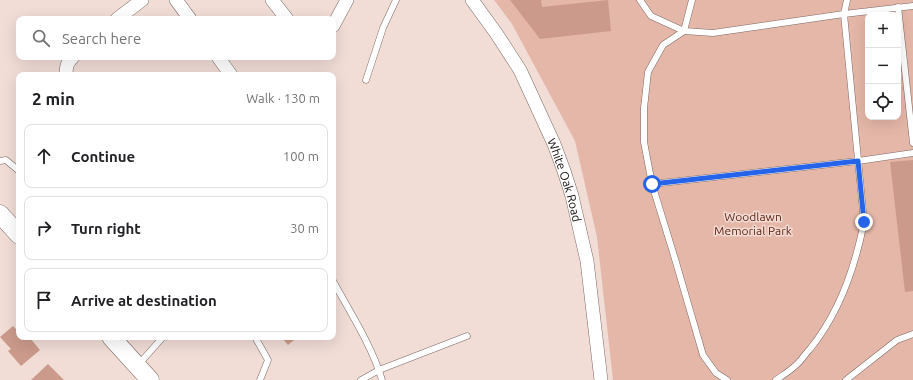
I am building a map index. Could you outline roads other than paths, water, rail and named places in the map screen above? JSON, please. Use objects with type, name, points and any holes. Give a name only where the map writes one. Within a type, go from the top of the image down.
[{"type":"main road","points":[[0,214],[16,232]]},
{"type":"main road","points":[[115,340],[150,380]]},
{"type":"street","points":[[121,16],[142,0]]},
{"type":"street","points":[[176,0],[188,16]]},
{"type":"street","points":[[272,0],[285,16]]},
{"type":"street","points":[[336,20],[347,0]]},
{"type":"street","name":"White Oak Road","points":[[472,0],[520,70],[554,144],[564,171],[572,196],[588,261],[601,380]]},
{"type":"street","points":[[66,72],[66,67],[70,60]]},
{"type":"street","points":[[220,60],[229,72]]},
{"type":"lane","points":[[366,80],[383,28],[396,0]]},
{"type":"lane","points":[[640,0],[651,16],[684,31],[713,33],[844,14],[913,6]]},
{"type":"lane","points":[[692,0],[684,31],[663,45],[648,72],[644,108],[644,142],[652,184],[703,355],[716,373],[728,380]]},
{"type":"lane","points":[[776,380],[796,365],[818,338],[849,281],[858,252],[864,222],[844,14],[847,0]]},
{"type":"lane","points":[[898,8],[913,143]]},
{"type":"lane","points":[[652,184],[858,161],[913,153]]},
{"type":"lane","points":[[0,161],[6,160],[16,168]]},
{"type":"lane","points":[[336,287],[363,337],[379,370],[382,380]]},
{"type":"lane","points":[[846,380],[897,340],[913,334]]},
{"type":"lane","points":[[361,380],[379,370],[467,336]]},
{"type":"lane","points":[[138,366],[160,340]]},
{"type":"lane","points":[[257,340],[268,360],[260,380]]},
{"type":"park label","name":"Woodlawn Memorial Park","points":[[753,223]]}]
